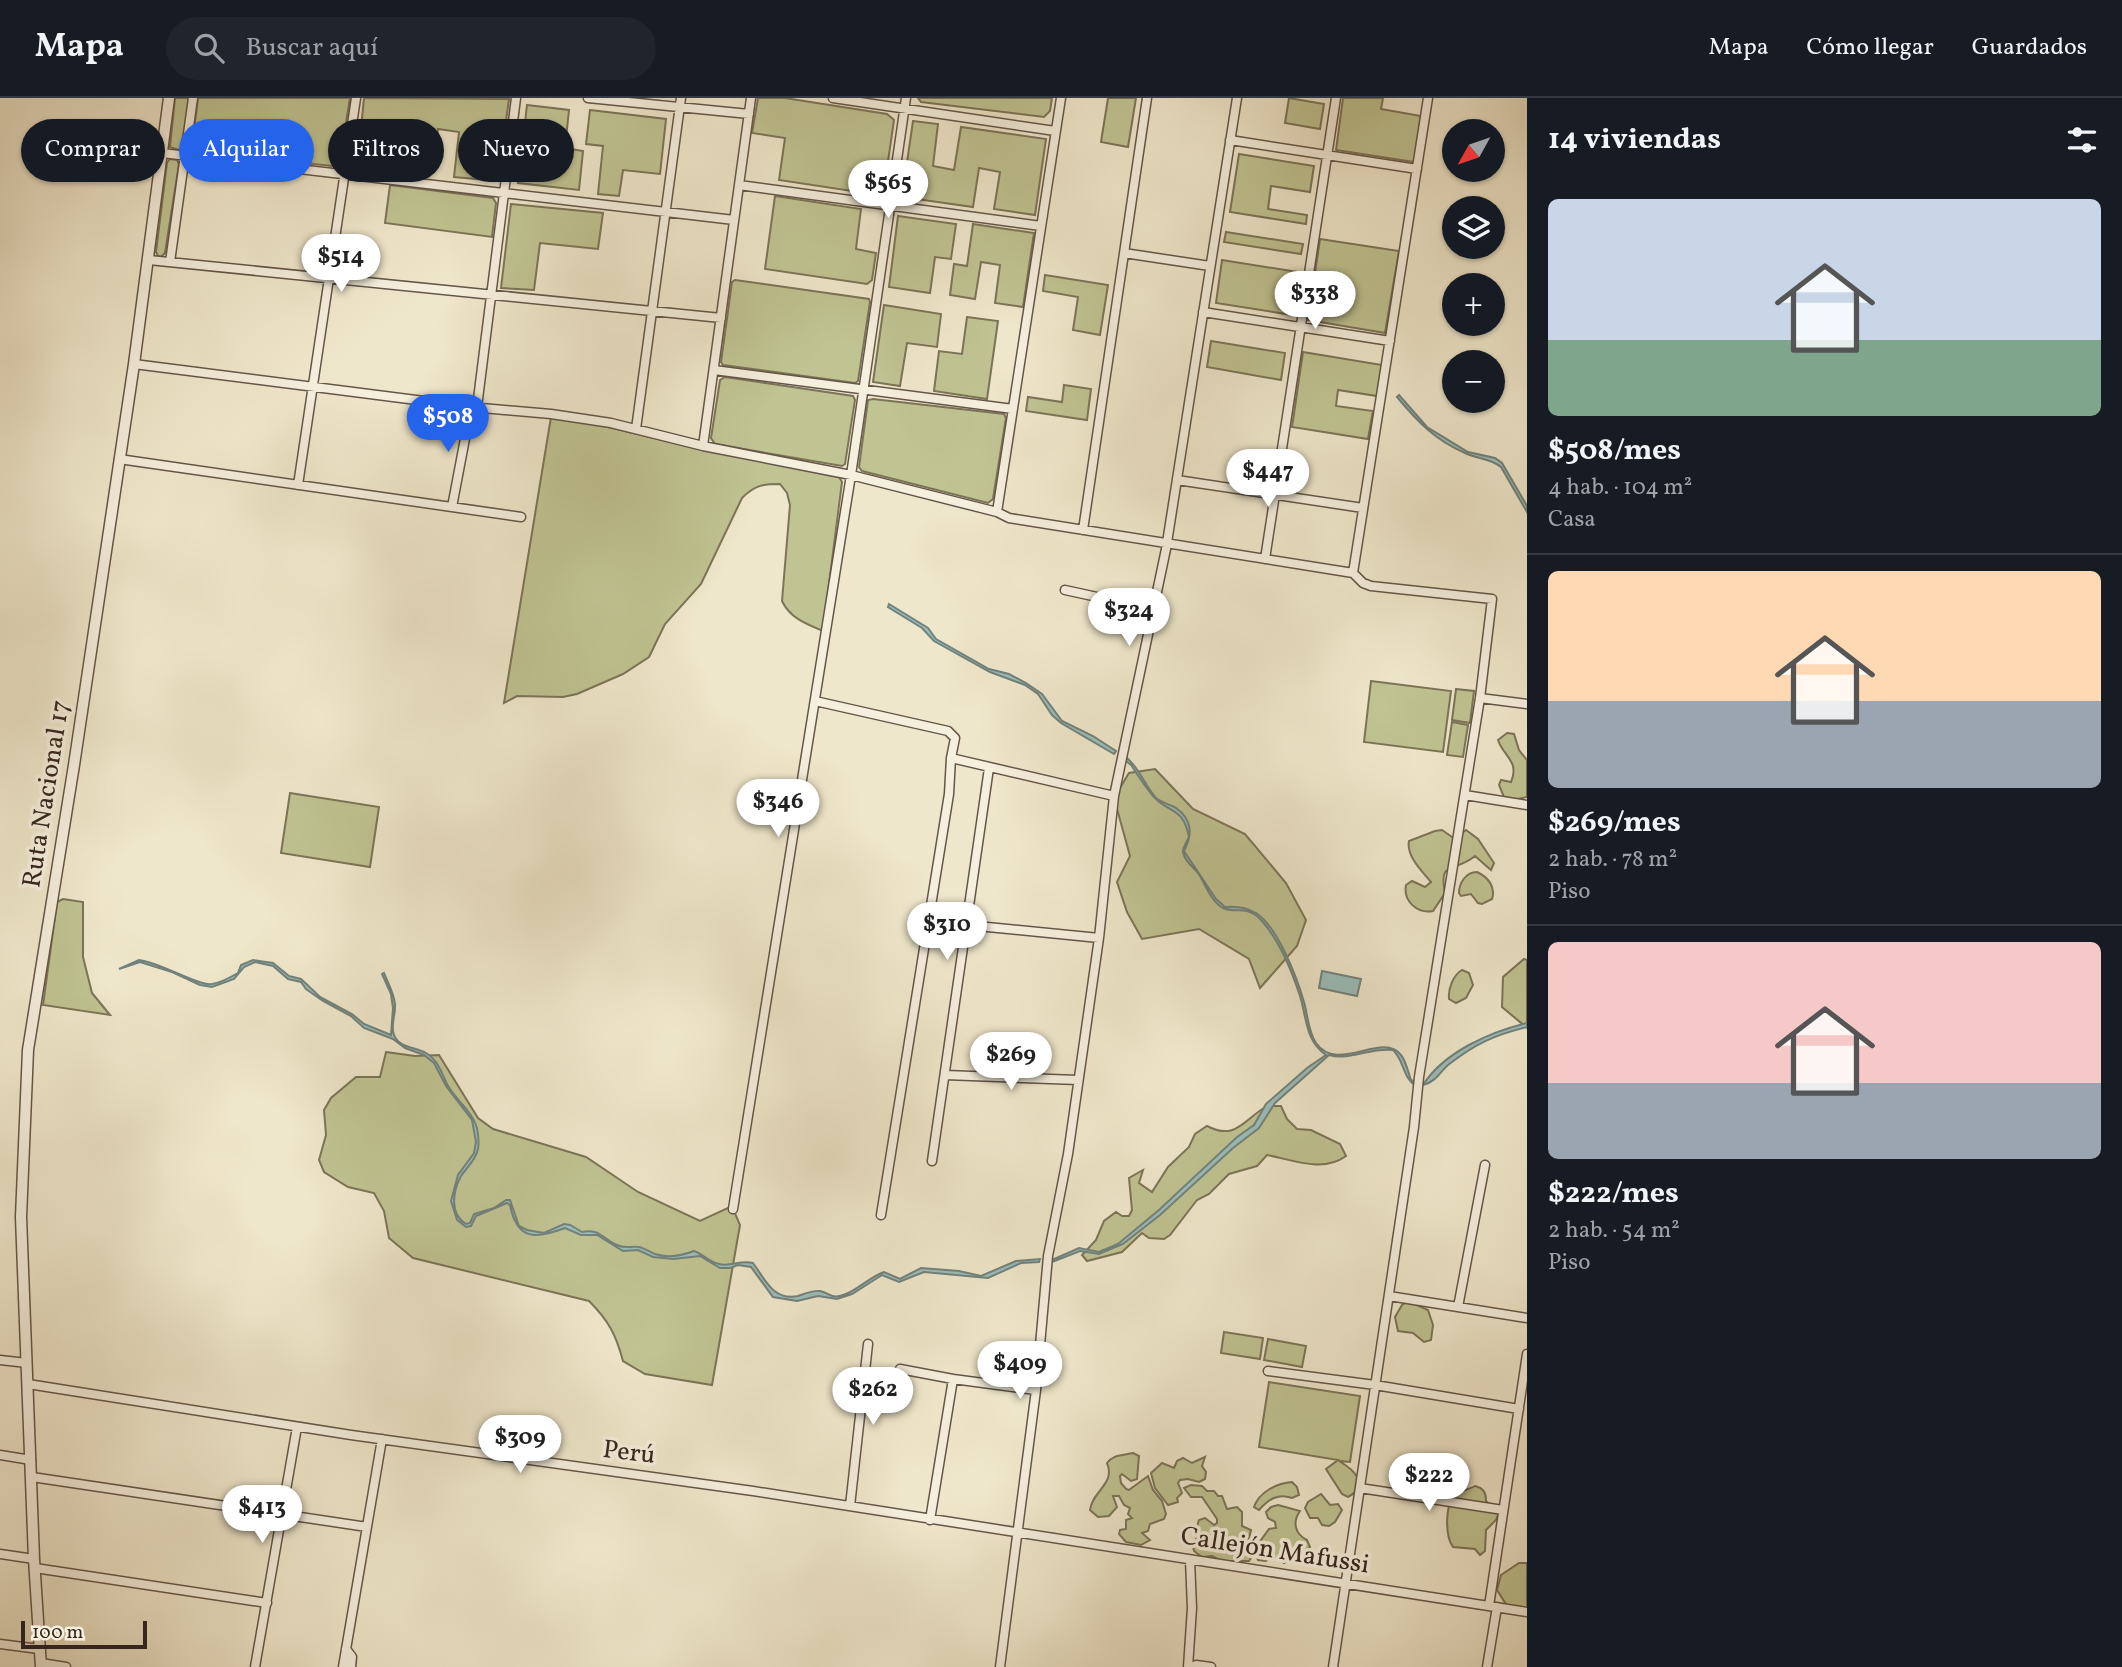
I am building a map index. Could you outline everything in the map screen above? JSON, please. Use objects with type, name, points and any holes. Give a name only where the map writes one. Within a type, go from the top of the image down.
[{"type":"street","name":"Ruta Nacional 17","points":[[165,129],[169,98]]},
{"type":"street","points":[[190,119],[193,98]]},
{"type":"street","points":[[353,119],[356,98]]},
{"type":"street","points":[[452,507],[474,407],[516,98]]},
{"type":"street","points":[[588,98],[749,114]]},
{"type":"street","points":[[636,429],[681,98]]},
{"type":"street","points":[[703,446],[751,98]]},
{"type":"street","points":[[833,98],[1055,131]]},
{"type":"street","points":[[733,1209],[851,475],[906,98]]},
{"type":"street","points":[[997,512],[1061,98]]},
{"type":"street","points":[[1083,530],[1147,98]]},
{"type":"street","points":[[1000,1667],[1036,1390],[1048,1256],[1068,1154],[1099,938],[1114,796],[1167,543],[1237,98]]},
{"type":"street","points":[[1265,559],[1336,98]]},
{"type":"street","points":[[1353,573],[1429,98]]},
{"type":"street","points":[[1230,140],[1417,169]]},
{"type":"street","name":"Ruta Nacional 17","points":[[41,1665],[34,1563],[21,1217],[28,1050],[74,765],[158,182]]},
{"type":"street","points":[[170,262],[182,182]]},
{"type":"street","points":[[298,485],[344,182]]},
{"type":"street","points":[[412,182],[734,220]]},
{"type":"street","points":[[739,184],[1041,226]]},
{"type":"street","points":[[1124,253],[1210,266]]},
{"type":"street","points":[[149,260],[721,318]]},
{"type":"street","points":[[1203,312],[1390,341]]},
{"type":"street","points":[[134,363],[313,388],[611,423],[703,446],[851,475],[997,512],[1009,519],[1353,573],[1363,583],[1371,586],[1492,599],[1480,698],[1419,1077],[1414,1128],[1333,1667]]},
{"type":"street","points":[[714,370],[1013,410]]},
{"type":"street","points":[[119,459],[521,517]]},
{"type":"street","points":[[1177,480],[1363,508]]},
{"type":"street","points":[[1065,590],[1152,609]]},
{"type":"street","points":[[1480,698],[1527,704]]},
{"type":"street","points":[[815,701],[948,730],[955,738],[949,794],[881,1215]]},
{"type":"street","points":[[951,758],[1114,796]]},
{"type":"street","points":[[932,1161],[989,768]]},
{"type":"street","points":[[1465,795],[1527,805]]},
{"type":"street","points":[[967,925],[1099,938]]},
{"type":"street","points":[[945,1075],[1078,1080]]},
{"type":"street","points":[[1458,1307],[1485,1165]]},
{"type":"street","points":[[1389,1296],[1527,1318]]},
{"type":"street","points":[[850,1506],[867,1345]]},
{"type":"street","points":[[1487,1667],[1503,1510],[1527,1354]]},
{"type":"street","points":[[0,1360],[27,1363]]},
{"type":"street","points":[[900,1369],[1036,1390]]},
{"type":"street","points":[[1268,1371],[1375,1385],[1518,1409]]},
{"type":"street","points":[[930,1520],[953,1378]]},
{"type":"street","name":"Perú","points":[[28,1384],[297,1427],[850,1506],[1017,1533]]},
{"type":"street","points":[[255,1667],[297,1427]]},
{"type":"street","points":[[343,1667],[382,1439]]},
{"type":"street","points":[[0,1455],[31,1460]]},
{"type":"street","points":[[32,1477],[367,1527]]},
{"type":"street","points":[[1360,1488],[1503,1510]]},
{"type":"street","name":"Callejón Mafussi","points":[[1017,1533],[1527,1612]]},
{"type":"street","points":[[0,1553],[34,1563],[267,1603]]},
{"type":"street","points":[[1190,1559],[1190,1667],[1210,1667]]},
{"type":"street","points":[[0,1644],[39,1649]]},
{"type":"street","points":[[346,1648],[352,1657],[351,1667]]},
{"type":"street","points":[[41,1665],[66,1667]]},
{"type":"green space","points":[[175,98],[189,98],[186,119],[179,119],[179,150],[170,147]]},
{"type":"green space","points":[[198,98],[350,98],[347,119],[328,119],[328,166],[314,164],[314,119],[195,119]]},
{"type":"green space","points":[[364,98],[509,99],[506,119],[458,119],[458,132],[444,130],[444,119],[362,119]]},
{"type":"green space","points":[[758,98],[785,98],[887,114],[894,120],[884,189],[878,195],[779,180],[785,138],[752,133]]},
{"type":"green space","points":[[918,98],[1052,98],[1050,111],[1044,117],[921,102]]},
{"type":"green space","points":[[1108,98],[1136,98],[1128,147],[1101,142]]},
{"type":"green space","points":[[1289,98],[1324,104],[1320,129],[1285,123]]},
{"type":"green space","points":[[1343,98],[1383,98],[1381,109],[1421,116],[1414,162],[1336,150]]},
{"type":"green space","points":[[527,105],[569,110],[568,119],[525,119]]},
{"type":"green space","points":[[590,110],[666,119],[660,174],[623,170],[619,196],[598,194],[603,146],[586,144]]},
{"type":"green space","points":[[913,121],[938,124],[933,166],[954,170],[961,127],[1046,139],[1035,215],[994,209],[1000,172],[979,168],[973,207],[902,197]]},
{"type":"green space","points":[[458,141],[458,177],[454,177]]},
{"type":"green space","points":[[574,150],[583,151],[579,190],[518,183],[574,182]]},
{"type":"green space","points":[[1239,154],[1314,166],[1310,192],[1271,186],[1268,209],[1307,215],[1306,224],[1230,212]]},
{"type":"green space","points":[[170,159],[177,160],[179,164],[165,253],[161,257],[156,252],[167,163]]},
{"type":"green space","points":[[390,185],[493,198],[496,203],[492,237],[385,223]]},
{"type":"green space","points":[[775,196],[861,209],[856,249],[876,253],[872,280],[867,284],[765,269]]},
{"type":"green space","points":[[511,204],[603,213],[598,249],[540,243],[534,290],[501,288]]},
{"type":"green space","points":[[898,216],[956,224],[951,259],[935,257],[930,293],[889,287]]},
{"type":"green space","points":[[973,224],[1034,233],[1023,307],[995,303],[1000,265],[981,262],[975,299],[950,295],[954,264],[967,266]]},
{"type":"green space","points":[[1226,232],[1303,244],[1301,254],[1224,242]]},
{"type":"green space","points":[[1320,239],[1399,251],[1385,333],[1308,320]]},
{"type":"green space","points":[[1222,260],[1298,272],[1292,315],[1216,303]]},
{"type":"green space","points":[[1045,275],[1108,285],[1100,335],[1073,330],[1078,297],[1043,291]]},
{"type":"green space","points":[[735,280],[869,299],[858,381],[855,383],[723,365],[721,362],[732,282]]},
{"type":"green space","points":[[884,305],[941,314],[937,347],[907,343],[900,386],[873,382]]},
{"type":"green space","points":[[967,317],[998,321],[987,399],[934,391],[939,351],[962,354]]},
{"type":"green space","points":[[1211,341],[1285,353],[1281,380],[1207,367]]},
{"type":"green space","points":[[1303,352],[1382,365],[1377,396],[1338,390],[1336,406],[1373,411],[1368,439],[1292,427]]},
{"type":"green space","points":[[725,377],[853,396],[855,400],[845,464],[842,466],[715,444],[711,438],[720,380]]},
{"type":"green space","points":[[1064,385],[1091,389],[1087,420],[1026,411],[1028,397],[1062,402]]},
{"type":"green space","points":[[868,400],[1004,414],[1006,418],[993,499],[988,503],[862,471],[859,467]]},
{"type":"green space","points":[[551,417],[839,477],[842,482],[823,631],[794,616],[782,601],[790,505],[787,493],[780,484],[764,485],[751,490],[742,498],[701,584],[665,624],[649,657],[623,674],[577,694],[563,697],[517,696],[504,703]]},
{"type":"green space","points":[[1371,681],[1451,691],[1443,752],[1364,742]]},
{"type":"green space","points":[[1456,689],[1474,691],[1470,723],[1452,720]]},
{"type":"green space","points":[[1452,722],[1468,725],[1463,757],[1447,755]]},
{"type":"green space","points":[[1507,733],[1514,734],[1519,750],[1527,760],[1527,797],[1504,797],[1499,785],[1501,780],[1511,782],[1513,775],[1512,764],[1498,740]]},
{"type":"green space","points":[[1155,769],[1193,809],[1245,834],[1286,883],[1306,920],[1297,946],[1260,988],[1249,959],[1199,929],[1142,939],[1127,912],[1117,882],[1130,856],[1114,798],[1129,773]]},
{"type":"green space","points":[[290,793],[379,807],[370,867],[281,853]]},
{"type":"green space","points":[[1442,830],[1455,839],[1466,830],[1478,839],[1494,863],[1491,870],[1475,856],[1450,868],[1444,875],[1445,893],[1433,911],[1422,910],[1409,901],[1406,885],[1412,881],[1425,887],[1431,882],[1412,858],[1409,841]]},
{"type":"green space","points":[[1477,872],[1488,880],[1493,890],[1492,899],[1482,904],[1471,894],[1461,896],[1459,893],[1464,879]]},
{"type":"green space","points":[[63,899],[83,902],[83,957],[92,993],[110,1015],[43,1005],[57,902]]},
{"type":"green space","points":[[1524,959],[1527,960],[1527,1028],[1502,1007],[1503,977]]},
{"type":"green space","points":[[1462,970],[1469,973],[1473,985],[1466,998],[1456,1003],[1449,999],[1449,991]]},
{"type":"green space","points":[[386,1052],[415,1056],[439,1055],[478,1118],[493,1129],[586,1157],[638,1192],[700,1221],[732,1206],[740,1225],[712,1385],[645,1374],[623,1361],[611,1329],[589,1301],[413,1258],[389,1238],[384,1211],[374,1193],[348,1187],[324,1172],[319,1160],[326,1135],[324,1110],[331,1098],[356,1077],[380,1077]]},
{"type":"green space","points":[[1267,1106],[1281,1106],[1287,1119],[1297,1129],[1311,1130],[1340,1144],[1346,1156],[1328,1164],[1318,1164],[1267,1155],[1257,1166],[1229,1174],[1209,1194],[1197,1200],[1164,1239],[1149,1238],[1142,1233],[1122,1252],[1087,1261],[1082,1255],[1096,1240],[1104,1221],[1116,1212],[1129,1216],[1132,1210],[1129,1178],[1143,1170],[1139,1183],[1152,1192],[1168,1167],[1189,1147],[1195,1134],[1207,1126],[1217,1130],[1232,1130]]},
{"type":"green space","points":[[1408,1301],[1428,1310],[1433,1325],[1431,1340],[1424,1342],[1413,1333],[1398,1331],[1395,1317],[1402,1305]]},
{"type":"green space","points":[[1224,1332],[1263,1338],[1260,1359],[1221,1353]]},
{"type":"green space","points":[[1268,1339],[1306,1346],[1302,1367],[1264,1360]]},
{"type":"green space","points":[[1269,1382],[1360,1396],[1350,1462],[1339,1461],[1350,1468],[1357,1478],[1359,1482],[1355,1492],[1348,1497],[1342,1494],[1326,1469],[1338,1460],[1259,1447]]},
{"type":"green space","points":[[1133,1453],[1139,1456],[1137,1479],[1131,1481],[1122,1474],[1121,1483],[1129,1490],[1148,1476],[1166,1514],[1164,1519],[1150,1524],[1148,1531],[1142,1533],[1150,1540],[1141,1545],[1126,1542],[1119,1534],[1120,1530],[1126,1529],[1126,1520],[1132,1518],[1128,1514],[1130,1508],[1124,1505],[1119,1496],[1113,1496],[1117,1507],[1109,1516],[1098,1517],[1090,1510],[1108,1477],[1107,1463],[1115,1457]]},
{"type":"green space","points":[[1205,1457],[1202,1466],[1206,1472],[1205,1479],[1199,1482],[1180,1480],[1178,1483],[1182,1493],[1177,1498],[1178,1502],[1168,1505],[1155,1488],[1151,1473],[1162,1463],[1174,1468],[1177,1461],[1183,1458],[1192,1463]]},
{"type":"green space","points":[[1292,1482],[1299,1495],[1292,1498],[1274,1498],[1259,1510],[1254,1507],[1269,1489]]},
{"type":"green space","points":[[1191,1485],[1214,1491],[1218,1496],[1222,1496],[1227,1509],[1237,1507],[1242,1512],[1242,1526],[1251,1530],[1248,1543],[1253,1555],[1249,1561],[1222,1561],[1212,1556],[1202,1557],[1194,1551],[1192,1543],[1199,1536],[1218,1538],[1220,1544],[1224,1539],[1218,1534],[1204,1536],[1199,1531],[1199,1520],[1205,1518],[1214,1525],[1217,1519],[1202,1497],[1191,1497],[1184,1488]]},
{"type":"green space","points":[[1475,1486],[1484,1491],[1486,1501],[1499,1513],[1486,1530],[1485,1551],[1480,1555],[1475,1549],[1453,1547],[1447,1529],[1449,1507],[1454,1496]]},
{"type":"green space","points":[[1321,1494],[1330,1505],[1338,1504],[1342,1510],[1335,1522],[1329,1526],[1322,1525],[1318,1518],[1310,1518],[1305,1508],[1308,1502]]},
{"type":"green space","points":[[1278,1505],[1300,1511],[1296,1527],[1310,1547],[1305,1552],[1299,1549],[1293,1552],[1290,1560],[1284,1563],[1272,1556],[1266,1561],[1258,1560],[1255,1553],[1261,1540],[1269,1529],[1276,1528],[1275,1522],[1268,1518],[1266,1512]]},
{"type":"green space","points":[[1519,1563],[1527,1563],[1527,1608],[1515,1609],[1506,1604],[1497,1590],[1501,1575]]},
{"type":"water","points":[[1399,395],[1427,427],[1468,452],[1495,458],[1502,463],[1527,506],[1527,512],[1501,467],[1454,448],[1436,436],[1405,406],[1397,397]]},
{"type":"water","points":[[889,604],[928,628],[936,639],[989,669],[1009,674],[1026,683],[1042,694],[1062,721],[1116,751],[1114,754],[1061,723],[1038,694],[1025,685],[990,672],[934,641],[922,628],[888,607]]},
{"type":"water","points":[[1127,758],[1156,798],[1176,808],[1185,817],[1190,833],[1189,839],[1184,851],[1216,899],[1225,907],[1241,907],[1256,913],[1272,929],[1297,980],[1316,1043],[1325,1051],[1336,1055],[1383,1047],[1393,1049],[1403,1057],[1411,1080],[1416,1082],[1415,1085],[1408,1078],[1393,1050],[1376,1050],[1345,1056],[1329,1055],[1275,1103],[1259,1128],[1123,1244],[1099,1254],[1080,1251],[1052,1262],[1079,1248],[1099,1252],[1118,1244],[1159,1210],[1237,1137],[1254,1125],[1266,1104],[1326,1055],[1319,1049],[1310,1035],[1296,984],[1274,937],[1257,916],[1246,911],[1228,910],[1215,901],[1183,854],[1184,848],[1189,837],[1183,820],[1154,797],[1126,761]]},
{"type":"water","points":[[139,960],[207,984],[229,978],[238,973],[241,965],[253,960],[273,963],[289,976],[301,979],[320,997],[352,1014],[364,1024],[391,1035],[393,1008],[391,994],[382,974],[384,973],[394,1000],[393,1028],[396,1039],[433,1059],[450,1090],[471,1116],[477,1128],[477,1153],[461,1176],[454,1202],[457,1214],[466,1224],[470,1223],[474,1214],[510,1200],[519,1226],[527,1230],[544,1233],[564,1224],[582,1232],[597,1233],[620,1246],[639,1247],[655,1254],[674,1256],[694,1251],[719,1264],[753,1263],[776,1292],[789,1297],[818,1291],[841,1296],[884,1272],[900,1279],[921,1268],[981,1276],[1016,1261],[1040,1259],[1039,1262],[1021,1263],[988,1278],[924,1272],[899,1282],[882,1275],[852,1294],[837,1299],[818,1296],[797,1301],[773,1297],[751,1267],[738,1265],[720,1268],[700,1256],[673,1259],[653,1257],[638,1250],[623,1251],[597,1235],[581,1235],[565,1228],[545,1234],[529,1234],[517,1225],[507,1203],[476,1216],[471,1226],[466,1227],[457,1220],[451,1201],[458,1175],[474,1153],[476,1142],[472,1120],[446,1086],[434,1063],[393,1039],[364,1028],[351,1016],[323,1001],[301,982],[288,979],[273,966],[255,962],[244,967],[234,979],[212,987],[140,962],[119,969]]},
{"type":"water","points":[[1322,971],[1361,979],[1357,996],[1319,988]]},
{"type":"water","points":[[1527,1023],[1527,1027],[1495,1037],[1467,1051],[1435,1079],[1423,1085],[1432,1073],[1455,1053],[1483,1038]]}]
